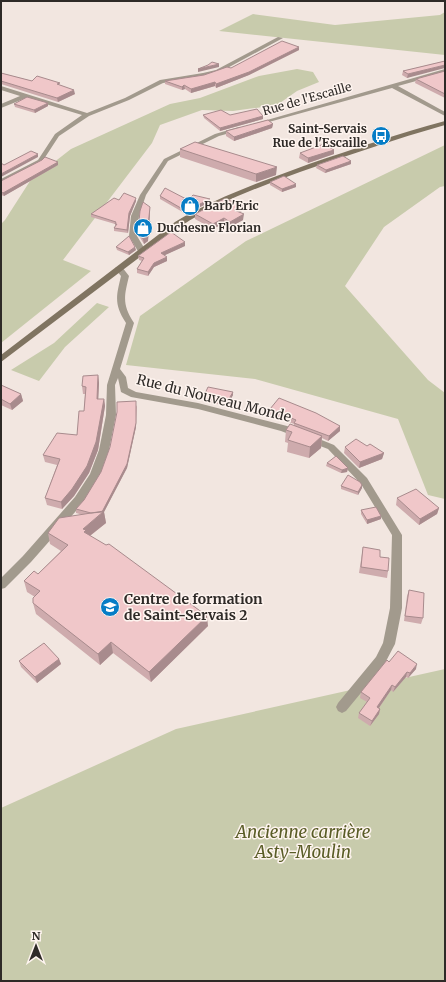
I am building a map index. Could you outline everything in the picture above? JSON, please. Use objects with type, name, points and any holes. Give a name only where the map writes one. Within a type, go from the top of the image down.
[{"type":"main road","points":[[1,359],[142,251],[196,212],[352,151],[445,123]]},
{"type":"street","points":[[1,182],[40,161],[57,135],[86,115],[127,98],[162,81],[204,75],[218,71],[280,38]]},
{"type":"street","name":"Rue de l'Escaille","points":[[142,251],[133,236],[135,216],[143,195],[166,160],[217,135],[445,72]]},
{"type":"street","points":[[394,86],[445,114]]},
{"type":"street","points":[[1,88],[86,115]]},
{"type":"street","points":[[9,102],[12,96],[10,91]]},
{"type":"street","points":[[1,106],[25,96]]},
{"type":"street","points":[[1,585],[27,560],[78,500],[95,475],[104,450],[111,414],[111,385],[130,323],[120,305],[119,298],[125,276],[119,269]]},
{"type":"street","name":"Rue du Nouveau Monde","points":[[116,369],[122,377],[124,390],[134,395],[198,406],[284,428],[330,447],[364,481],[397,535],[396,608],[389,644],[380,661],[342,707]]},
{"type":"green space","points":[[445,12],[445,55],[219,31],[253,14],[335,25],[440,15]]},
{"type":"green space","points":[[297,69],[313,72],[319,82],[297,91],[277,105],[233,111],[202,110],[160,125],[152,143],[63,260],[91,271],[1,343],[1,224],[30,181],[71,149],[170,104],[200,98],[259,76]]},
{"type":"green space","points":[[445,145],[445,186],[440,187],[384,227],[345,286],[428,380],[445,393],[445,499],[428,495],[398,419],[255,379],[126,365],[140,316],[246,241]]},
{"type":"green space","points":[[97,303],[109,307],[65,347],[39,381],[11,370],[54,343]]},
{"type":"green space","name":"Ancienne carrière Asty-Moulin","points":[[445,669],[445,981],[1,981],[1,808],[176,729]]},
{"type":"building","points":[[282,41],[299,47],[249,72],[216,84],[215,82],[191,89],[184,85],[182,87],[165,81],[204,75],[227,67],[231,68]]},
{"type":"building","points":[[445,61],[445,65],[408,74],[403,71]]},
{"type":"building","points":[[212,62],[219,64],[198,69],[208,65]]},
{"type":"building","points":[[445,71],[445,94],[416,79]]},
{"type":"building","points":[[1,73],[32,81],[37,76],[60,83],[57,84],[74,90],[57,98],[1,81]]},
{"type":"building","points":[[27,97],[48,103],[34,110],[14,104]]},
{"type":"building","points":[[257,109],[263,116],[220,128],[203,115],[221,110],[230,115]]},
{"type":"building","points":[[268,120],[273,124],[234,137],[226,131]]},
{"type":"building","points":[[195,142],[277,167],[256,174],[180,149]]},
{"type":"building","points":[[324,144],[334,150],[308,158],[300,153]]},
{"type":"building","points":[[31,151],[38,154],[1,174],[1,163],[4,165]]},
{"type":"building","points":[[343,156],[351,161],[326,170],[317,165]]},
{"type":"building","points":[[45,157],[58,162],[3,193],[1,192],[1,181]]},
{"type":"building","points":[[284,176],[296,184],[282,189],[270,182]]},
{"type":"building","points":[[165,188],[188,200],[193,195],[210,199],[186,211],[160,196]]},
{"type":"building","points":[[124,193],[136,198],[129,213],[127,230],[114,228],[117,224],[115,224],[116,222],[91,214],[114,198],[119,200]]},
{"type":"building","points":[[224,199],[244,205],[234,210],[244,214],[230,222],[224,218],[213,224],[195,214]]},
{"type":"building","points":[[143,202],[150,207],[147,236],[143,239],[138,231],[140,211]]},
{"type":"building","points":[[171,232],[185,242],[161,253],[167,257],[154,263],[148,272],[137,269],[144,258],[138,256]]},
{"type":"building","points":[[129,236],[135,247],[128,252],[116,247]]},
{"type":"building","points":[[98,375],[97,399],[104,399],[96,442],[87,466],[72,489],[61,502],[45,498],[60,459],[43,455],[57,433],[77,435],[79,411],[84,411],[86,387],[82,386],[83,376]]},
{"type":"building","points":[[1,385],[21,394],[10,404],[1,399]]},
{"type":"building","points":[[208,387],[233,392],[227,402],[203,398]]},
{"type":"building","points":[[279,398],[316,413],[340,426],[329,436],[294,423],[296,420],[270,409]]},
{"type":"building","points":[[136,401],[136,423],[127,464],[102,512],[91,513],[76,509],[84,500],[101,472],[110,447],[117,412],[117,402]]},
{"type":"building","points":[[290,424],[322,436],[310,447],[288,440],[292,432],[286,430]]},
{"type":"building","points":[[356,439],[367,446],[370,444],[384,453],[360,462],[345,447]]},
{"type":"building","points":[[336,456],[348,468],[342,470],[327,463]]},
{"type":"building","points":[[348,475],[360,482],[362,485],[358,492],[341,486]]},
{"type":"building","points":[[416,489],[439,508],[420,519],[397,498]]},
{"type":"building","points":[[376,507],[381,516],[367,520],[361,510]]},
{"type":"building","name":"Centre de formation de Saint-Servais 2","points":[[104,511],[83,529],[86,530],[84,532],[106,545],[109,544],[207,616],[149,672],[111,642],[98,654],[33,603],[33,598],[40,591],[24,581],[34,571],[38,574],[68,545],[48,533],[59,518]]},
{"type":"building","points":[[363,547],[380,550],[380,557],[389,558],[388,571],[361,567]]},
{"type":"building","points":[[409,590],[424,593],[423,618],[405,616]]},
{"type":"building","points":[[44,643],[59,659],[35,677],[19,661]]},
{"type":"building","points":[[398,651],[417,664],[410,673],[407,672],[395,687],[392,685],[377,707],[380,709],[372,721],[359,713],[370,698],[361,692],[387,660],[389,662]]},
{"type":"place","name":"Saint-Servais Rue de l'Escaille","points":[[381,136]]},
{"type":"place","name":"Barb'Eric","points":[[190,206]]},
{"type":"place","name":"Duchesne Florian","points":[[143,228]]},
{"type":"place","name":"Centre de formation de Saint-Servais 2","points":[[110,607]]}]
